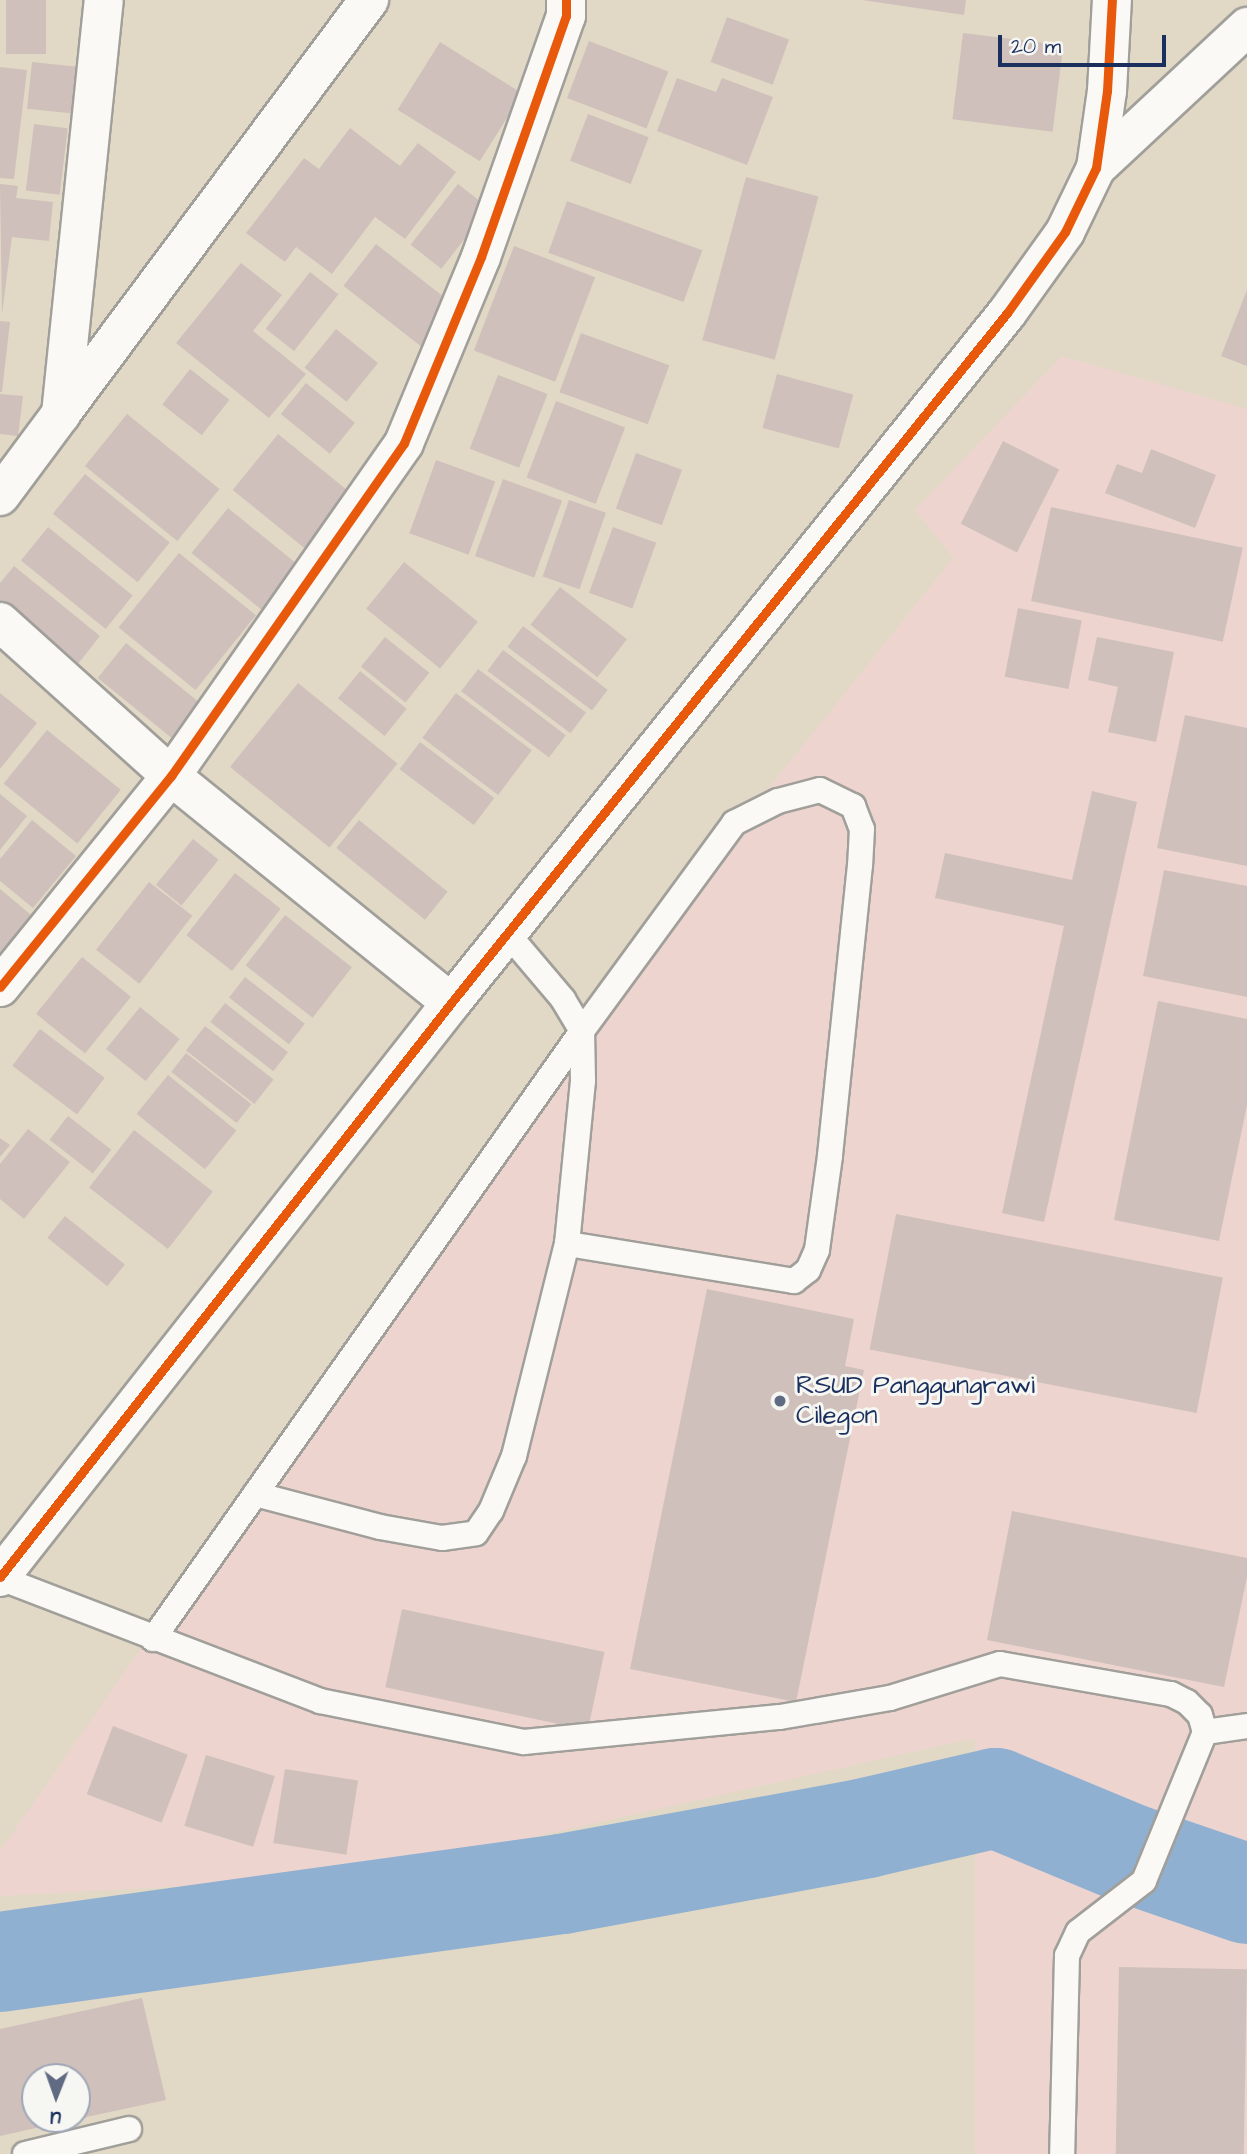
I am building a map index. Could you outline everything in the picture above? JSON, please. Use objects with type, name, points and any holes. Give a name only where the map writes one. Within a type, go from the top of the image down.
[{"type":"street","points":[[61,414],[104,0]]},
{"type":"street","points":[[0,496],[369,0]]},
{"type":"street","points":[[0,987],[171,776],[404,443],[481,257],[566,16],[566,0]]},
{"type":"street","points":[[0,1578],[451,1003],[1007,313],[1065,232],[1096,168],[1107,91],[1112,0]]},
{"type":"street","points":[[1096,168],[1247,27]]},
{"type":"street","points":[[0,622],[171,776],[451,1003]]},
{"type":"lane","points":[[153,1639],[582,1031],[734,823],[778,801],[820,790],[853,806],[862,829],[860,865],[830,1156],[817,1250],[807,1270],[794,1281],[567,1244]]},
{"type":"lane","points":[[255,1494],[380,1527],[442,1538],[476,1533],[492,1511],[514,1456],[567,1244],[583,1081],[582,1031],[563,999],[507,933]]},
{"type":"lane","points":[[0,1578],[320,1701],[524,1742],[780,1717],[890,1698],[1000,1664],[1171,1694],[1187,1702],[1200,1715],[1205,1732],[1144,1881],[1078,1932],[1067,1956],[1062,2154]]},
{"type":"lane","points":[[1205,1732],[1247,1726]]},
{"type":"lane","points":[[25,2154],[129,2129]]},
{"type":"shaded area","name":"RSUD Panggungrawi Cilegon","points":[[1062,356],[1247,409],[1247,2154],[975,2154],[975,1738],[355,1877],[0,1896],[0,1851],[547,1065],[953,558],[915,510]]},
{"type":"building","points":[[6,0],[46,0],[46,54],[6,54]]},
{"type":"building","points":[[862,0],[966,0],[964,15]]},
{"type":"building","points":[[727,17],[789,40],[773,85],[711,62]]},
{"type":"building","points":[[963,33],[1063,45],[1053,132],[952,119]]},
{"type":"building","points":[[589,41],[668,71],[646,128],[567,98]]},
{"type":"building","points":[[440,42],[522,93],[480,161],[398,110]]},
{"type":"building","points":[[32,62],[80,67],[75,114],[27,109]]},
{"type":"building","points":[[0,67],[27,70],[14,179],[0,178]]},
{"type":"building","points":[[677,78],[716,92],[722,78],[773,97],[747,165],[657,131]]},
{"type":"building","points":[[588,114],[649,137],[631,184],[570,161]]},
{"type":"building","points":[[34,124],[68,128],[60,195],[26,191]]},
{"type":"building","points":[[350,128],[400,166],[418,143],[456,172],[405,239],[375,217],[332,274],[296,247],[285,262],[246,233],[304,158],[319,169]]},
{"type":"building","points":[[746,177],[818,196],[775,360],[702,340]]},
{"type":"building","points":[[0,184],[18,186],[16,198],[53,202],[49,241],[12,237],[2,314]]},
{"type":"building","points":[[458,184],[489,208],[441,269],[411,245]]},
{"type":"building","points":[[567,201],[702,250],[684,302],[548,253]]},
{"type":"building","points":[[376,244],[455,306],[422,347],[343,286]]},
{"type":"building","points":[[514,246],[595,277],[555,382],[474,351]]},
{"type":"building","points":[[241,263],[282,295],[253,331],[306,374],[269,418],[176,343]]},
{"type":"building","points":[[310,272],[338,294],[294,351],[266,329]]},
{"type":"building","points":[[1247,290],[1247,366],[1221,356]]},
{"type":"building","points":[[0,321],[10,322],[2,392],[0,392]]},
{"type":"building","points":[[336,329],[378,363],[346,402],[305,368]]},
{"type":"building","points":[[581,333],[669,365],[648,424],[559,392]]},
{"type":"building","points":[[190,369],[229,400],[202,435],[162,404]]},
{"type":"building","points":[[777,374],[853,394],[839,449],[763,428]]},
{"type":"building","points":[[498,375],[547,394],[519,468],[470,449]]},
{"type":"building","points":[[306,383],[355,423],[330,454],[281,414]]},
{"type":"building","points":[[0,394],[23,396],[18,436],[0,434]]},
{"type":"building","points":[[556,401],[625,428],[596,504],[527,478]]},
{"type":"building","points":[[127,414],[219,489],[177,541],[85,466]]},
{"type":"building","points":[[278,434],[356,497],[310,553],[233,490]]},
{"type":"building","points":[[1003,441],[1059,470],[1017,552],[961,524]]},
{"type":"building","points":[[1151,449],[1216,475],[1195,528],[1105,493],[1117,464],[1142,473]]},
{"type":"building","points":[[636,453],[682,470],[662,525],[616,508]]},
{"type":"building","points":[[436,460],[495,482],[469,555],[409,533]]},
{"type":"building","points":[[85,474],[170,543],[138,582],[53,514]]},
{"type":"building","points":[[503,479],[562,501],[534,578],[475,556]]},
{"type":"building","points":[[569,500],[606,513],[580,589],[543,577]]},
{"type":"building","points":[[1051,507],[1243,548],[1223,642],[1031,601]]},
{"type":"building","points":[[228,508],[298,565],[261,610],[191,553]]},
{"type":"building","points":[[48,527],[133,596],[106,629],[21,560]]},
{"type":"building","points":[[613,527],[656,543],[632,609],[589,593]]},
{"type":"building","points":[[179,553],[256,615],[196,690],[119,628]]},
{"type":"building","points":[[404,562],[478,622],[440,668],[366,609]]},
{"type":"building","points":[[14,566],[100,636],[74,669],[0,608],[0,583]]},
{"type":"building","points":[[560,587],[627,639],[597,677],[530,625]]},
{"type":"building","points":[[1018,608],[1082,620],[1068,689],[1005,677]]},
{"type":"building","points":[[523,626],[608,690],[592,711],[507,647]]},
{"type":"building","points":[[385,637],[429,673],[405,702],[361,667]]},
{"type":"building","points":[[1097,637],[1174,652],[1156,742],[1108,732],[1118,687],[1088,680]]},
{"type":"building","points":[[126,643],[204,706],[175,741],[98,678]]},
{"type":"building","points":[[503,650],[586,713],[570,733],[487,671]]},
{"type":"building","points":[[478,669],[566,735],[549,758],[461,691]]},
{"type":"building","points":[[360,671],[407,709],[385,736],[338,698]]},
{"type":"building","points":[[298,683],[397,764],[330,847],[230,767]]},
{"type":"building","points":[[0,693],[37,723],[0,769]]},
{"type":"building","points":[[456,693],[532,750],[498,795],[422,738]]},
{"type":"building","points":[[1185,715],[1247,728],[1247,866],[1157,848]]},
{"type":"building","points":[[47,730],[121,790],[77,843],[4,784]]},
{"type":"building","points":[[420,742],[494,798],[474,825],[400,769]]},
{"type":"building","points":[[1092,791],[1137,802],[1044,1222],[1002,1213],[1064,926],[935,898],[945,853],[1072,880]]},
{"type":"building","points":[[0,794],[27,816],[0,850]]},
{"type":"building","points":[[32,820],[76,856],[33,908],[0,881],[0,859]]},
{"type":"building","points":[[359,820],[448,892],[425,920],[336,848]]},
{"type":"building","points":[[193,839],[219,860],[182,906],[156,885]]},
{"type":"building","points":[[1164,870],[1247,886],[1247,997],[1143,976]]},
{"type":"building","points":[[235,873],[281,909],[232,971],[186,935]]},
{"type":"building","points":[[149,882],[192,916],[139,984],[96,950]]},
{"type":"building","points":[[0,889],[36,919],[0,962]]},
{"type":"building","points":[[285,915],[352,967],[313,1018],[246,965]]},
{"type":"building","points":[[82,957],[131,997],[85,1053],[36,1014]]},
{"type":"building","points":[[245,977],[305,1024],[289,1044],[229,997]]},
{"type":"building","points":[[1158,1001],[1247,1019],[1247,1105],[1219,1241],[1114,1220]]},
{"type":"building","points":[[225,1003],[288,1052],[273,1071],[210,1022]]},
{"type":"building","points":[[140,1007],[180,1039],[146,1081],[106,1049]]},
{"type":"building","points":[[205,1026],[274,1080],[254,1104],[186,1050]]},
{"type":"building","points":[[40,1029],[105,1078],[77,1114],[12,1066]]},
{"type":"building","points":[[186,1053],[251,1104],[237,1123],[171,1072]]},
{"type":"building","points":[[168,1075],[236,1130],[205,1169],[137,1114]]},
{"type":"building","points":[[68,1116],[111,1150],[93,1174],[50,1140]]},
{"type":"building","points":[[28,1129],[70,1162],[24,1219],[0,1199],[0,1164]]},
{"type":"building","points":[[134,1130],[213,1192],[168,1249],[89,1188]]},
{"type":"building","points":[[0,1138],[10,1145],[0,1157]]},
{"type":"building","points":[[896,1214],[1223,1278],[1197,1413],[870,1349]]},
{"type":"building","points":[[65,1216],[125,1264],[107,1286],[47,1238]]},
{"type":"building","points":[[707,1289],[854,1319],[845,1366],[864,1370],[796,1702],[630,1669]]},
{"type":"building","points":[[1012,1511],[1247,1558],[1247,1577],[1224,1687],[987,1640]]},
{"type":"building","points":[[402,1609],[604,1652],[588,1730],[385,1687]]},
{"type":"building","points":[[113,1726],[188,1755],[162,1823],[87,1794]]},
{"type":"building","points":[[206,1755],[275,1776],[253,1847],[184,1826]]},
{"type":"building","points":[[285,1769],[358,1781],[346,1855],[273,1843]]},
{"type":"building","points":[[1119,1967],[1247,1969],[1244,2154],[1116,2154]]},
{"type":"building","points":[[142,1998],[166,2100],[91,2116],[91,2063],[21,2063],[21,2131],[0,2136],[0,2029]]},
{"type":"waterway","points":[[0,1962],[562,1884],[866,1828],[996,1798],[1128,1853],[1247,1894]]},
{"type":"cycle path","points":[[0,987],[171,776],[404,443],[481,257],[566,16],[566,0]]},
{"type":"cycle path","points":[[0,1577],[451,1003],[1007,313],[1065,232],[1096,168],[1107,91],[1112,0]]},
{"type":"place","name":"RSUD Panggungrawi Cilegon","points":[[780,1401]]}]
